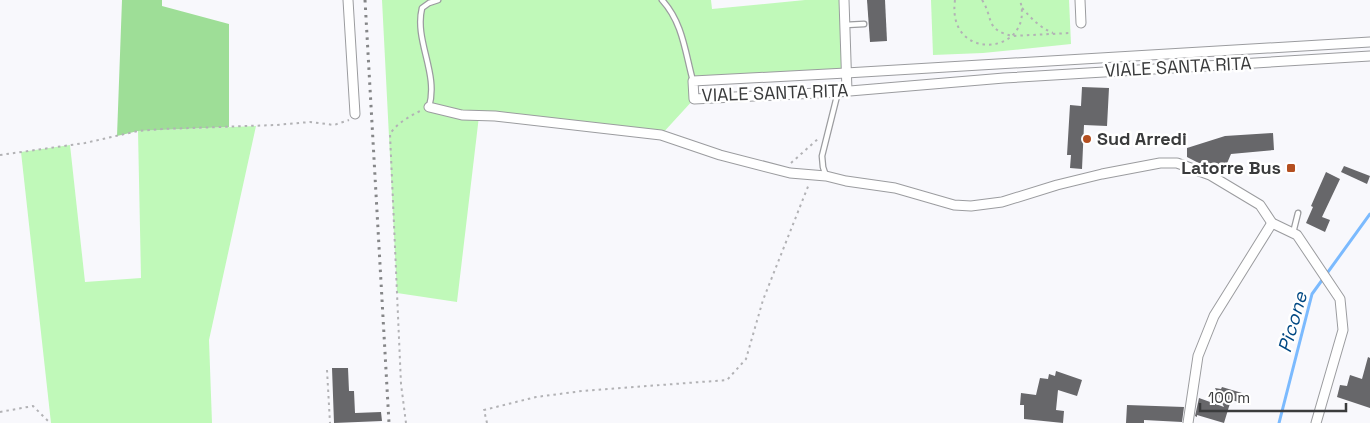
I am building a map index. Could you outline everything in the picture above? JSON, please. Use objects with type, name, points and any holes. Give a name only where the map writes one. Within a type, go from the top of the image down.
[{"type":"street","points":[[348,0],[355,114]]},
{"type":"street","points":[[842,91],[846,74],[844,0]]},
{"type":"street","points":[[1080,0],[1081,23]]},
{"type":"street","name":"VIALE SANTA RITA","points":[[1370,42],[846,74],[693,81],[694,99],[1370,56]]},
{"type":"street","points":[[1002,64],[1002,78]]},
{"type":"street","points":[[428,107],[462,115],[513,118],[661,135],[720,155],[790,173],[812,174],[895,188],[954,205],[972,206],[1002,202],[1057,185],[1102,174],[1160,163],[1177,163],[1210,175],[1260,205],[1272,223],[1297,235],[1340,299],[1344,330],[1316,423]]},
{"type":"street","points":[[1188,423],[1198,356],[1214,316],[1272,223]]},
{"type":"lane","points":[[428,107],[432,94],[431,78],[419,19],[422,8],[438,0]]},
{"type":"lane","points":[[662,0],[668,6],[681,30],[693,81]]},
{"type":"lane","points":[[845,25],[864,24]]},
{"type":"lane","points":[[826,176],[822,156],[842,91]]},
{"type":"lane","points":[[1292,233],[1298,213]]},
{"type":"path","points":[[955,0],[956,23],[962,33],[972,42],[983,45],[995,45],[1003,42],[1017,31],[1021,20],[1022,8],[1020,0]]},
{"type":"path","points":[[982,0],[995,29],[1012,36],[1070,32]]},
{"type":"path","points":[[1022,8],[1040,28],[1055,34]]},
{"type":"path","points":[[406,423],[399,348],[390,134],[393,128],[410,116],[428,107]]},
{"type":"path","points":[[0,155],[85,143],[162,129],[310,122],[334,125],[351,120],[355,114]]},
{"type":"path","points":[[775,169],[793,162],[822,133]]},
{"type":"path","points":[[486,423],[484,410],[536,397],[582,391],[727,380],[746,359],[763,300],[812,174]]},
{"type":"path","points":[[327,370],[330,423]]},
{"type":"path","points":[[0,412],[33,406],[50,423]]},
{"type":"green space","points":[[122,0],[162,0],[162,6],[229,24],[229,127],[138,131],[117,136]]},
{"type":"green space","points":[[382,0],[711,0],[712,9],[805,0],[844,0],[846,73],[693,81],[694,99],[661,135],[479,116],[457,302],[397,293]]},
{"type":"green space","points":[[931,0],[1069,0],[1071,44],[983,53],[933,55]]},
{"type":"green space","points":[[256,126],[209,340],[212,423],[51,423],[21,152],[70,145],[85,282],[141,278],[138,131]]},
{"type":"building","points":[[867,0],[885,0],[887,41],[870,42]]},
{"type":"building","points":[[1082,87],[1109,88],[1107,126],[1084,125],[1082,169],[1070,168],[1071,155],[1067,155],[1070,105],[1081,106]]},
{"type":"building","points":[[1273,133],[1274,150],[1231,154],[1222,175],[1187,157],[1187,148],[1225,136]]},
{"type":"building","points":[[1344,166],[1370,176],[1367,184],[1341,172]]},
{"type":"building","points":[[1326,172],[1340,179],[1322,217],[1330,220],[1325,232],[1306,223],[1313,207],[1311,206]]},
{"type":"building","points":[[1368,357],[1370,358],[1370,408],[1337,397],[1340,385],[1347,386],[1350,375],[1362,379]]},
{"type":"building","points":[[332,368],[348,368],[349,391],[354,391],[355,413],[381,412],[382,421],[334,423]]},
{"type":"building","points":[[1056,371],[1082,380],[1077,396],[1058,390],[1056,410],[1064,411],[1063,423],[1024,419],[1024,405],[1020,405],[1021,393],[1036,395],[1040,378],[1048,379],[1049,374],[1055,376]]},
{"type":"building","points":[[1222,387],[1242,393],[1239,402],[1231,400],[1224,423],[1195,416],[1199,398],[1224,407],[1215,388],[1221,389]]},
{"type":"building","points":[[1127,405],[1184,407],[1182,422],[1144,420],[1144,423],[1126,423]]},
{"type":"waterway","name":"Picone","points":[[1279,423],[1312,294],[1370,214]]},
{"type":"railway","points":[[365,0],[389,423]]},
{"type":"place","name":"Sud Arredi","points":[[1087,139]]},
{"type":"place","name":"Latorre Bus","points":[[1291,168]]}]
